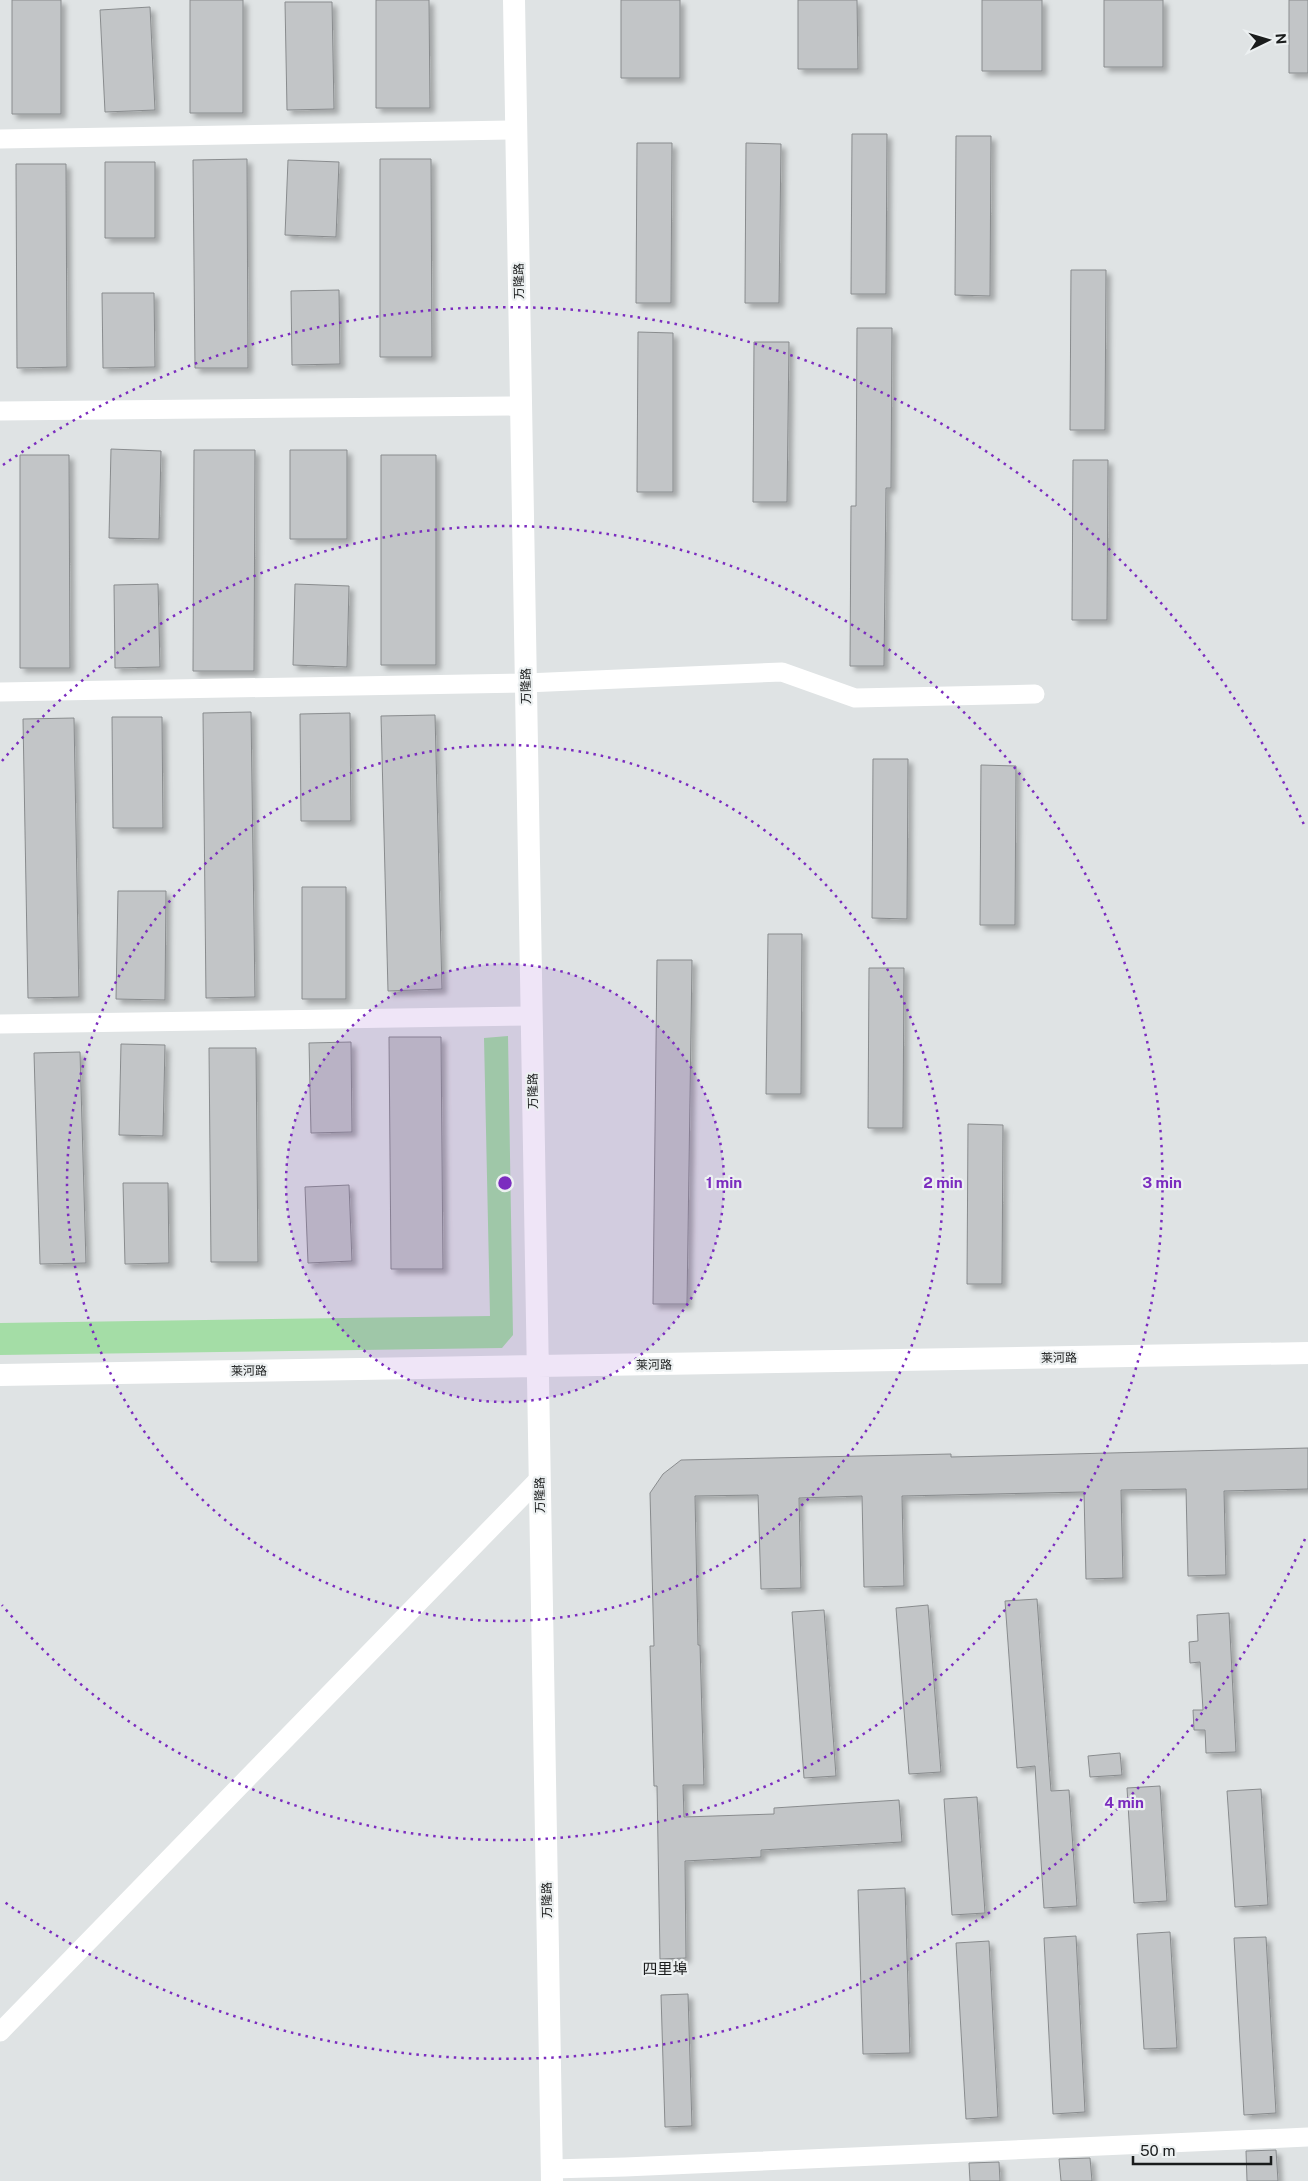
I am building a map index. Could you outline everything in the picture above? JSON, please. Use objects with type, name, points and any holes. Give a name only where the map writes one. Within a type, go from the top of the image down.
[{"type":"street","name":"万隆路","points":[[514,0],[552,2175]]},
{"type":"street","points":[[0,139],[516,130]]},
{"type":"street","points":[[0,411],[521,406]]},
{"type":"street","points":[[0,692],[526,683],[782,672],[855,698],[1035,694]]},
{"type":"street","points":[[0,1024],[531,1016]]},
{"type":"street","name":"莱河路","points":[[0,1375],[1308,1353]]},
{"type":"street","points":[[0,2032],[540,1478]]},
{"type":"street","points":[[552,2175],[624,2167],[1308,2137]]},
{"type":"green space","points":[[508,1036],[513,1335],[502,1348],[0,1355],[0,1323],[490,1316],[484,1038]]},
{"type":"building","points":[[12,0],[61,0],[61,114],[12,114]]},
{"type":"building","points":[[190,0],[243,0],[243,113],[190,113]]},
{"type":"building","points":[[376,0],[429,0],[430,108],[376,108]]},
{"type":"building","points":[[621,0],[680,0],[680,78],[621,78]]},
{"type":"building","points":[[798,0],[857,0],[858,69],[798,69]]},
{"type":"building","points":[[982,0],[1042,0],[1042,71],[982,71]]},
{"type":"building","points":[[1104,0],[1163,0],[1163,67],[1104,67]]},
{"type":"building","points":[[1289,0],[1308,0],[1308,73],[1289,73]]},
{"type":"building","points":[[285,2],[332,2],[334,109],[287,110]]},
{"type":"building","points":[[150,7],[155,110],[105,112],[100,10]]},
{"type":"building","points":[[852,134],[887,134],[886,294],[851,294]]},
{"type":"building","points":[[956,136],[991,136],[990,296],[955,295]]},
{"type":"building","points":[[637,143],[672,143],[671,303],[636,303]]},
{"type":"building","points":[[746,143],[781,144],[779,303],[745,303]]},
{"type":"building","points":[[247,159],[248,368],[195,368],[193,160]]},
{"type":"building","points":[[380,159],[431,159],[432,357],[380,357]]},
{"type":"building","points":[[288,160],[339,162],[336,237],[285,235]]},
{"type":"building","points":[[105,162],[155,162],[155,238],[105,238]]},
{"type":"building","points":[[16,164],[66,164],[67,367],[17,368]]},
{"type":"building","points":[[1071,270],[1106,270],[1105,430],[1070,430]]},
{"type":"building","points":[[339,290],[340,364],[292,365],[291,291]]},
{"type":"building","points":[[102,293],[154,293],[155,367],[103,368]]},
{"type":"building","points":[[857,328],[892,328],[891,488],[886,488],[884,666],[850,666],[851,506],[856,506]]},
{"type":"building","points":[[638,332],[673,333],[673,492],[637,492]]},
{"type":"building","points":[[754,342],[789,342],[787,502],[753,502]]},
{"type":"building","points":[[111,449],[161,451],[159,539],[109,538]]},
{"type":"building","points":[[194,450],[255,450],[254,671],[193,671]]},
{"type":"building","points":[[290,450],[347,450],[347,539],[290,539]]},
{"type":"building","points":[[20,455],[69,455],[70,668],[20,668]]},
{"type":"building","points":[[381,455],[436,455],[436,665],[381,665]]},
{"type":"building","points":[[1073,460],[1108,460],[1107,620],[1072,620]]},
{"type":"building","points":[[158,584],[160,667],[115,668],[114,585]]},
{"type":"building","points":[[295,584],[349,586],[347,667],[293,665]]},
{"type":"building","points":[[251,712],[255,997],[206,998],[203,713]]},
{"type":"building","points":[[350,713],[351,821],[301,821],[300,714]]},
{"type":"building","points":[[435,715],[442,989],[388,991],[381,716]]},
{"type":"building","points":[[112,717],[162,717],[163,828],[113,828]]},
{"type":"building","points":[[74,718],[79,997],[28,998],[23,719]]},
{"type":"building","points":[[873,759],[908,759],[907,919],[872,918]]},
{"type":"building","points":[[981,765],[1016,766],[1015,925],[980,925]]},
{"type":"building","points":[[302,887],[346,887],[346,999],[302,999]]},
{"type":"building","points":[[118,891],[166,891],[165,1000],[116,999]]},
{"type":"building","points":[[768,934],[802,934],[801,1094],[766,1094]]},
{"type":"building","points":[[657,960],[692,960],[687,1304],[653,1304]]},
{"type":"building","points":[[869,968],[904,968],[903,1128],[868,1128]]},
{"type":"building","points":[[389,1037],[441,1037],[443,1269],[391,1269]]},
{"type":"building","points":[[351,1042],[352,1132],[311,1133],[309,1043]]},
{"type":"building","points":[[121,1044],[165,1045],[163,1136],[119,1135]]},
{"type":"building","points":[[209,1048],[256,1048],[258,1262],[211,1262]]},
{"type":"building","points":[[80,1052],[86,1263],[40,1264],[34,1053]]},
{"type":"building","points":[[968,1124],[1003,1125],[1002,1284],[967,1284]]},
{"type":"building","points":[[123,1183],[168,1183],[169,1263],[125,1264]]},
{"type":"building","points":[[349,1185],[352,1261],[308,1263],[305,1187]]},
{"type":"building","points":[[1308,1448],[1308,1489],[1224,1491],[1226,1575],[1188,1576],[1186,1489],[1121,1490],[1123,1578],[1086,1579],[1084,1492],[902,1496],[904,1586],[864,1587],[862,1496],[799,1498],[801,1588],[761,1589],[758,1495],[695,1496],[698,1645],[700,1645],[704,1785],[683,1785],[684,1817],[774,1814],[774,1808],[899,1800],[902,1842],[761,1850],[761,1857],[685,1861],[686,1958],[660,1959],[657,1786],[654,1786],[650,1646],[654,1646],[650,1493],[663,1474],[681,1460],[951,1454],[951,1457]]},
{"type":"building","points":[[1037,1599],[1051,1791],[1069,1790],[1077,1906],[1044,1908],[1035,1766],[1017,1768],[1005,1601]]},
{"type":"building","points":[[928,1605],[941,1772],[909,1774],[896,1608]]},
{"type":"building","points":[[824,1610],[836,1776],[804,1778],[792,1612]]},
{"type":"building","points":[[1229,1613],[1236,1752],[1206,1753],[1205,1730],[1194,1730],[1193,1710],[1203,1710],[1200,1662],[1190,1663],[1189,1642],[1198,1641],[1197,1615]]},
{"type":"building","points":[[1120,1753],[1122,1775],[1090,1777],[1088,1756]]},
{"type":"building","points":[[1160,1786],[1167,1901],[1134,1903],[1127,1788]]},
{"type":"building","points":[[1261,1789],[1268,1905],[1235,1907],[1227,1791]]},
{"type":"building","points":[[977,1797],[985,1913],[952,1915],[944,1799]]},
{"type":"building","points":[[905,1888],[910,2053],[863,2054],[858,1890]]},
{"type":"building","points":[[1170,1932],[1177,2048],[1144,2049],[1137,1934]]},
{"type":"building","points":[[1076,1936],[1085,2112],[1053,2114],[1044,1938]]},
{"type":"building","points":[[1266,1937],[1276,2113],[1244,2115],[1234,1938]]},
{"type":"building","points":[[989,1941],[998,2117],[966,2119],[956,1943]]},
{"type":"building","points":[[688,1994],[692,2126],[665,2127],[661,1995]]},
{"type":"building","points":[[1276,2150],[1278,2181],[1247,2181],[1246,2151]]},
{"type":"building","points":[[1090,2158],[1092,2181],[1061,2181],[1059,2159]]},
{"type":"building","points":[[999,2162],[1000,2181],[970,2181],[969,2163]]},
{"type":"district","name":"四里埠","points":[[665,1969]]}]
